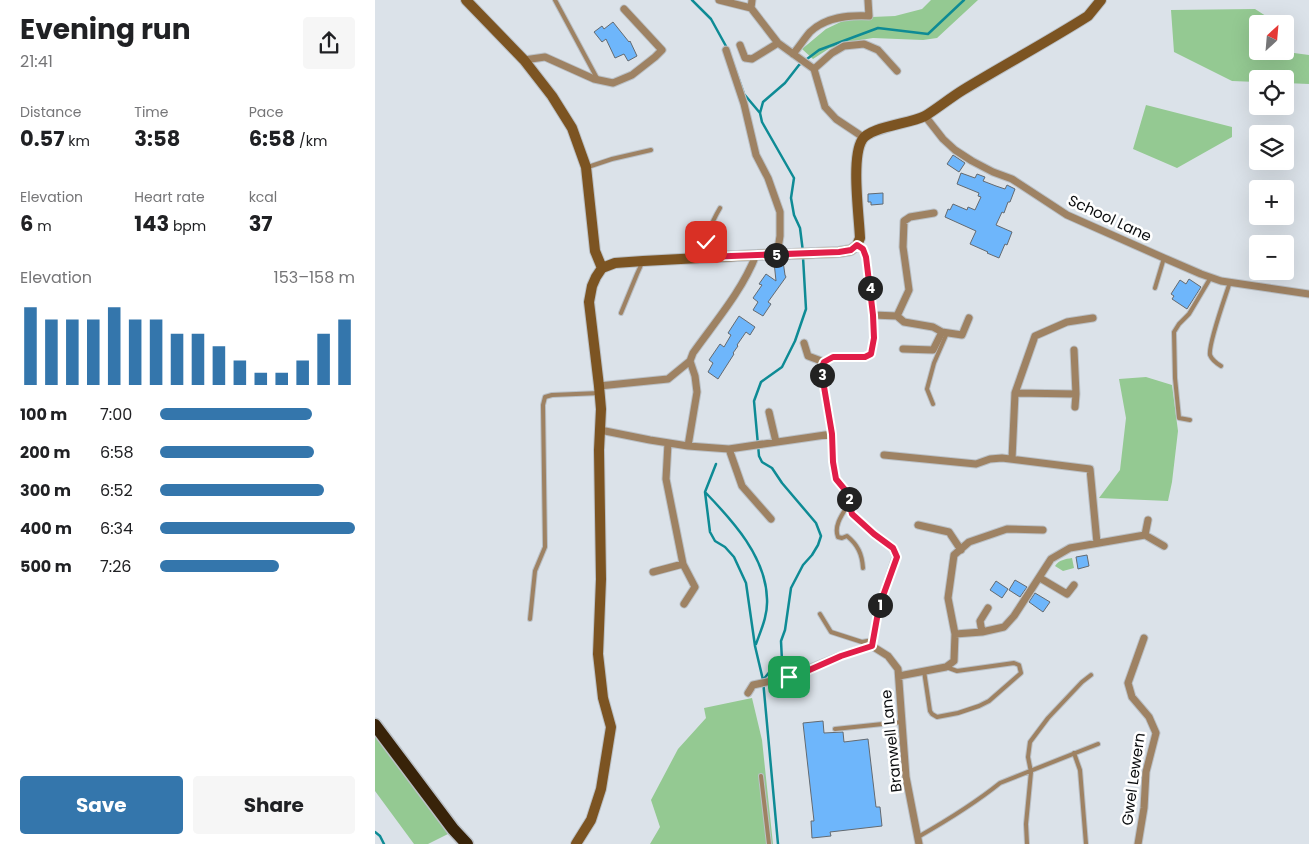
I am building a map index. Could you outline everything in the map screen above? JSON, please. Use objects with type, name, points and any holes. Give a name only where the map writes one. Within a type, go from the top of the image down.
[{"type":"highway","points":[[375,725],[453,829],[467,844]]},
{"type":"main road","points":[[466,0],[524,60],[553,96],[572,128],[586,167],[595,251],[602,268]]},
{"type":"main road","points":[[576,844],[591,820],[601,789],[611,727],[603,698],[598,654],[601,579],[599,390],[589,302],[596,277],[602,268],[615,263],[643,260],[851,250],[857,245],[860,238],[857,148],[863,137],[872,131],[914,121],[925,116],[961,92],[1088,16],[1101,0]]},
{"type":"street","points":[[719,0],[748,7]]},
{"type":"street","points":[[738,0],[748,7],[778,44],[813,68],[825,107],[836,119],[863,137]]},
{"type":"street","points":[[748,7],[752,0]]},
{"type":"street","points":[[793,54],[812,31],[830,20],[850,15],[869,16],[868,0]]},
{"type":"street","points":[[524,60],[545,57],[598,80],[613,83],[632,75],[662,50],[625,9]]},
{"type":"street","points":[[740,45],[745,58],[752,59],[778,44]]},
{"type":"street","points":[[813,68],[844,46],[864,44],[878,50],[897,71]]},
{"type":"street","points":[[726,50],[745,104],[757,155],[768,178],[780,212],[780,236],[777,255]]},
{"type":"street","name":"School Lane","points":[[925,116],[943,139],[972,162],[1027,187],[1067,215],[1211,277],[1230,282],[1309,294]]},
{"type":"street","points":[[897,316],[909,290],[903,247],[905,221],[910,217],[934,213]]},
{"type":"street","points":[[748,693],[753,685],[798,674],[872,643],[879,607],[897,557],[893,548],[852,514],[846,491],[836,479],[832,434],[821,369],[824,362],[833,357],[865,357],[871,354],[874,338],[873,315],[866,257],[863,249],[857,245]]},
{"type":"street","points":[[599,390],[668,379],[690,361],[693,353],[750,269],[755,254]]},
{"type":"street","points":[[873,315],[897,316],[904,322],[962,335],[969,318]]},
{"type":"street","points":[[1012,459],[1015,393],[1035,336],[1067,322],[1093,318]]},
{"type":"street","points":[[903,349],[933,350],[944,332]]},
{"type":"street","points":[[804,343],[808,356],[824,362]]},
{"type":"street","points":[[1074,350],[1075,406]]},
{"type":"street","points":[[688,446],[697,392],[695,376],[690,361]]},
{"type":"street","points":[[1015,393],[1076,394]]},
{"type":"street","points":[[769,412],[776,442]]},
{"type":"street","points":[[600,430],[688,446],[729,449],[832,434]]},
{"type":"street","points":[[668,442],[666,478],[683,564],[695,587],[685,604]]},
{"type":"street","points":[[729,449],[741,486],[771,519]]},
{"type":"street","points":[[884,455],[976,464],[990,459],[1012,459],[1090,469],[1097,544]]},
{"type":"street","points":[[1145,535],[1148,520]]},
{"type":"street","points":[[918,525],[949,532],[961,550]]},
{"type":"street","points":[[899,676],[946,667],[954,661],[955,634],[948,598],[954,555],[969,542],[1007,529],[1043,530]]},
{"type":"street","points":[[955,634],[982,632],[1004,626],[1014,616],[1051,559],[1070,548],[1145,535],[1164,546]]},
{"type":"street","points":[[653,572],[683,564]]},
{"type":"street","points":[[1040,578],[1067,594],[1074,585]]},
{"type":"street","points":[[982,632],[980,621],[988,608]]},
{"type":"street","name":"Gwel Lewern","points":[[1138,844],[1144,808],[1146,772],[1156,733],[1149,717],[1132,697],[1128,683],[1144,638]]},
{"type":"street","name":"Branwell Lane","points":[[872,643],[888,656],[898,669],[906,777],[919,840]]},
{"type":"lane","points":[[555,0],[598,80]]},
{"type":"lane","points":[[586,167],[651,150]]},
{"type":"lane","points":[[705,257],[706,242],[711,225],[720,208]]},
{"type":"lane","points":[[1155,288],[1165,258]]},
{"type":"lane","points":[[621,314],[643,260]]},
{"type":"lane","points":[[1190,420],[1179,418],[1175,378],[1175,332],[1179,324],[1189,314],[1211,277]]},
{"type":"lane","points":[[1221,366],[1214,361],[1210,352],[1213,336],[1230,282]]},
{"type":"lane","points":[[933,404],[927,390],[944,332]]},
{"type":"lane","points":[[529,619],[535,571],[545,547],[543,405],[545,397],[599,390]]},
{"type":"lane","points":[[849,502],[836,528],[836,534],[838,537],[847,536],[851,539],[860,551],[863,568]]},
{"type":"lane","points":[[820,614],[831,632],[862,642],[872,643]]},
{"type":"lane","points":[[924,671],[930,711],[937,717],[957,714],[989,701],[1021,673],[1019,665],[1014,662],[957,671],[946,667]]},
{"type":"lane","points":[[1027,844],[1026,824],[1031,772],[1028,757],[1030,742],[1049,718],[1082,682],[1091,675]]},
{"type":"lane","points":[[835,729],[902,722]]},
{"type":"lane","points":[[919,840],[987,794],[1000,783],[1097,744]]},
{"type":"lane","points":[[1074,753],[1080,770],[1086,844]]},
{"type":"lane","points":[[761,776],[769,844]]},
{"type":"green space","points":[[931,0],[978,0],[937,38],[923,40],[873,38],[860,40],[830,48],[813,59],[802,49],[826,29],[849,18],[895,16],[922,9]]},
{"type":"green space","points":[[1255,9],[1264,15],[1249,15],[1249,60],[1294,60],[1294,53],[1309,55],[1309,84],[1294,83],[1294,70],[1249,70],[1249,82],[1232,81],[1174,52],[1171,10]]},
{"type":"green space","points":[[1146,105],[1232,127],[1232,137],[1177,168],[1133,149]]},
{"type":"green space","points":[[1146,377],[1172,385],[1178,431],[1168,501],[1099,498],[1120,470],[1126,418],[1119,379]]},
{"type":"green space","points":[[1072,558],[1074,568],[1063,571],[1055,566],[1060,561]]},
{"type":"green space","points":[[752,698],[762,740],[773,844],[650,844],[660,827],[651,800],[678,749],[706,718],[704,708]]},
{"type":"green space","points":[[375,735],[448,834],[428,844],[414,844],[375,791]]},
{"type":"building","points":[[613,22],[630,41],[637,56],[628,61],[624,54],[615,58],[606,39],[602,42],[594,32],[602,26],[604,29]]},
{"type":"building","points":[[953,155],[965,163],[959,172],[947,164]]},
{"type":"building","points":[[961,173],[975,178],[977,174],[985,177],[983,181],[1005,189],[1007,185],[1015,189],[1010,202],[1008,202],[1004,213],[1002,212],[996,225],[1012,232],[999,258],[970,244],[976,231],[945,217],[948,209],[950,210],[953,204],[967,210],[968,207],[975,210],[981,197],[978,196],[979,193],[957,184]]},
{"type":"building","points":[[883,193],[883,204],[871,205],[871,202],[868,202],[868,194]]},
{"type":"building","points":[[783,261],[786,277],[768,302],[771,304],[763,316],[753,310],[758,302],[753,298],[762,285],[759,284],[766,274],[776,281],[774,262]]},
{"type":"building","points":[[1189,279],[1201,287],[1187,309],[1172,299],[1174,296],[1171,294],[1180,280],[1186,284]]},
{"type":"building","points":[[739,316],[755,327],[750,335],[746,332],[718,379],[708,372],[713,363],[709,360],[720,344],[724,347],[731,335],[728,333]]},
{"type":"building","points":[[1087,555],[1089,566],[1078,569],[1076,557]]},
{"type":"building","points":[[1015,580],[1027,587],[1020,597],[1009,590]]},
{"type":"building","points":[[996,581],[1008,589],[1002,598],[990,590]]},
{"type":"building","points":[[1035,593],[1050,602],[1043,612],[1029,602]]},
{"type":"building","points":[[823,721],[824,733],[843,732],[844,742],[868,739],[876,807],[880,807],[882,826],[830,832],[831,836],[812,838],[811,821],[814,821],[803,723]]},
{"type":"waterway","points":[[692,0],[711,19],[727,48]]},
{"type":"waterway","points":[[803,252],[800,228],[794,215],[791,198],[794,178],[762,122],[760,113],[763,102],[785,83],[799,65],[819,50],[878,28],[928,34],[964,0]]},
{"type":"waterway","points":[[732,60],[744,94],[760,113]]},
{"type":"waterway","points":[[763,680],[782,661],[781,641],[785,630],[791,588],[803,565],[818,545],[821,536],[816,523],[782,483],[772,468],[762,462],[759,456],[754,401],[761,382],[782,367],[795,341],[806,309],[803,257]]},
{"type":"waterway","points":[[716,464],[705,492],[746,541],[761,569],[765,584],[766,611],[756,644]]},
{"type":"waterway","points":[[705,492],[710,532],[715,541],[725,547],[734,557],[746,583],[755,646],[763,680],[778,844]]},
{"type":"waterway","points":[[375,832],[380,836],[384,844]]},
{"type":"route","points":[[706,242],[705,257],[839,252],[851,250],[857,245],[863,249],[866,257],[873,315],[874,338],[871,354],[865,357],[833,357],[824,362],[821,369],[832,434],[836,479],[846,491],[852,514],[893,548],[897,557],[889,574],[879,607],[872,646],[789,677]]}]
